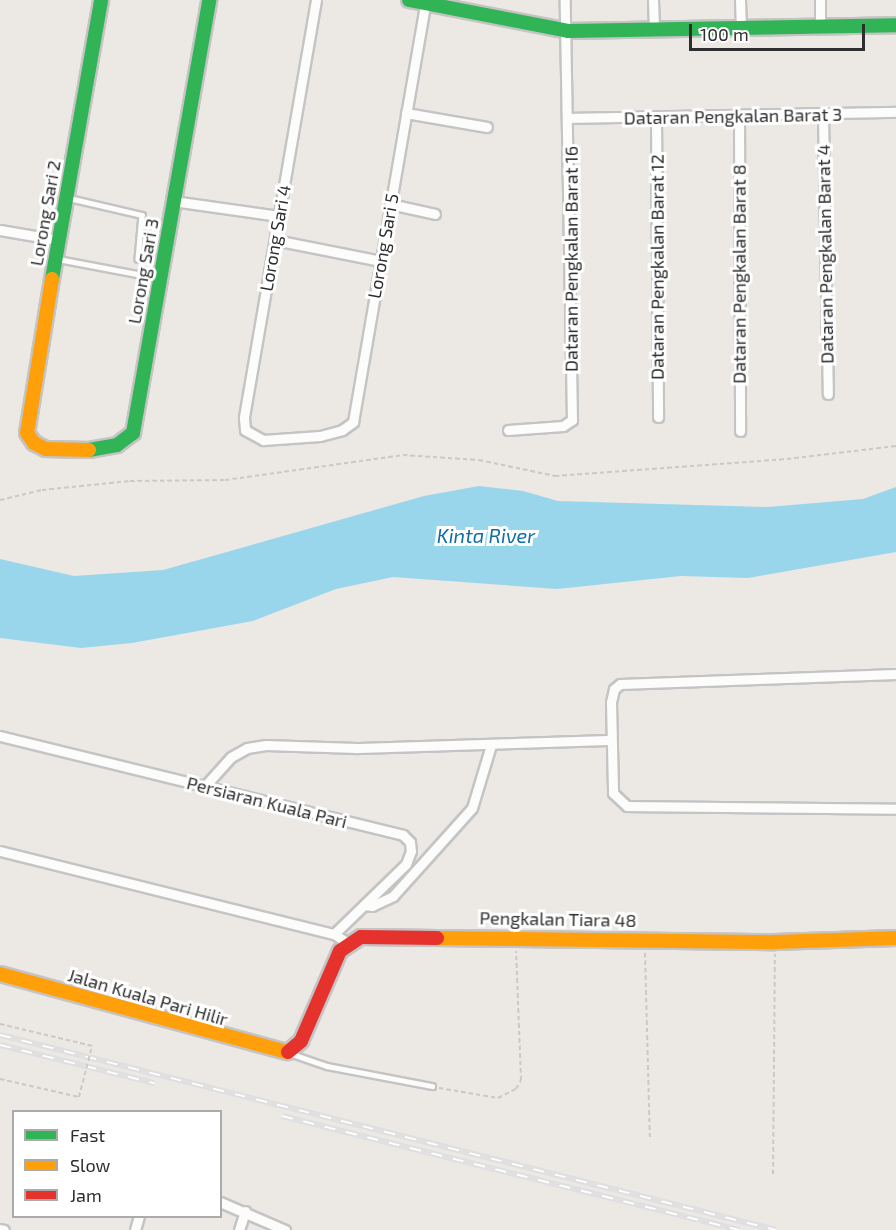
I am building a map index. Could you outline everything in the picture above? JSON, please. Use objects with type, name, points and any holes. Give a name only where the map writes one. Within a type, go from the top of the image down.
[{"type":"street","name":"Lorong Sari 2","points":[[27,433],[58,240],[101,0]]},
{"type":"street","name":"Lorong Sari 3","points":[[27,433],[34,443],[46,449],[89,450],[117,445],[133,433],[209,0]]},
{"type":"street","name":"Lorong Sari 4","points":[[288,440],[254,438],[245,430],[316,0]]},
{"type":"street","points":[[409,0],[568,31],[896,25]]},
{"type":"street","name":"Dataran Pengkalan Barat 16","points":[[508,430],[563,426],[572,420],[570,118],[565,0]]},
{"type":"street","points":[[653,0],[654,30]]},
{"type":"street","points":[[740,0],[741,28]]},
{"type":"street","points":[[820,0],[820,26]]},
{"type":"street","name":"Lorong Sari 5","points":[[288,440],[342,430],[353,422],[425,3]]},
{"type":"street","name":"Dataran Pengkalan Barat 3","points":[[570,118],[896,112]]},
{"type":"street","points":[[406,113],[487,127]]},
{"type":"street","name":"Dataran Pengkalan Barat 4","points":[[823,115],[828,394]]},
{"type":"street","name":"Dataran Pengkalan Barat 8","points":[[739,116],[740,431]]},
{"type":"street","name":"Dataran Pengkalan Barat 12","points":[[656,117],[658,417]]},
{"type":"street","points":[[173,201],[279,216]]},
{"type":"street","points":[[390,204],[435,214]]},
{"type":"street","points":[[0,230],[58,240]]},
{"type":"street","points":[[275,240],[381,261]]},
{"type":"street","points":[[896,674],[620,684],[614,689],[611,702],[613,793],[617,801],[627,806],[896,809]]},
{"type":"street","name":"Persiaran Kuala Pari","points":[[0,736],[403,835],[410,842],[411,851],[406,864],[334,934]]},
{"type":"street","points":[[204,787],[231,757],[247,748],[491,745],[611,740]]},
{"type":"street","points":[[364,905],[372,906],[393,896],[472,808],[491,745]]},
{"type":"street","points":[[0,851],[334,934],[348,943],[337,957],[301,1041],[288,1052]]},
{"type":"street","name":"Pengkalan Tiara 48","points":[[348,943],[371,936],[645,938],[775,942],[896,938]]},
{"type":"street","name":"Jalan Kuala Pari Hilir","points":[[0,974],[288,1052]]},
{"type":"street","points":[[222,1203],[285,1230]]},
{"type":"street","points":[[239,1230],[245,1211]]},
{"type":"lane","points":[[66,197],[142,215],[138,259]]},
{"type":"lane","points":[[55,259],[160,278]]},
{"type":"lane","points":[[288,1052],[327,1066],[432,1086]]},
{"type":"path","points":[[0,500],[42,490],[130,481],[225,480],[403,455],[479,460],[555,476],[787,459],[896,446]]},
{"type":"path","points":[[432,1086],[498,1098],[516,1089],[521,1080],[515,937]]},
{"type":"path","points":[[645,938],[650,1139]]},
{"type":"path","points":[[773,1174],[775,942]]},
{"type":"path","points":[[0,1024],[92,1046],[79,1097],[0,1079]]},
{"type":"water","name":"Kinta River","points":[[479,486],[523,491],[558,501],[768,507],[863,499],[896,487],[896,552],[748,578],[681,576],[557,589],[393,577],[336,589],[253,621],[132,643],[81,648],[0,638],[0,559],[74,576],[163,570],[424,496]]},
{"type":"railway","points":[[0,1035],[776,1230]]},
{"type":"railway","points":[[0,1045],[154,1083]]},
{"type":"railway","points":[[282,1116],[739,1230]]},
{"type":"traffic: fast","points":[[52,279],[101,0]]},
{"type":"traffic: fast","points":[[89,450],[117,445],[133,433],[209,0]]},
{"type":"traffic: fast","points":[[409,0],[568,31],[896,25]]},
{"type":"traffic: slow","points":[[52,279],[27,433],[34,443],[46,449],[89,450]]},
{"type":"traffic: slow","points":[[437,938],[775,942],[896,938]]},
{"type":"traffic: slow","points":[[0,974],[288,1052]]},
{"type":"traffic: jam","points":[[288,1052],[301,1041],[340,951],[361,937],[437,938]]}]
